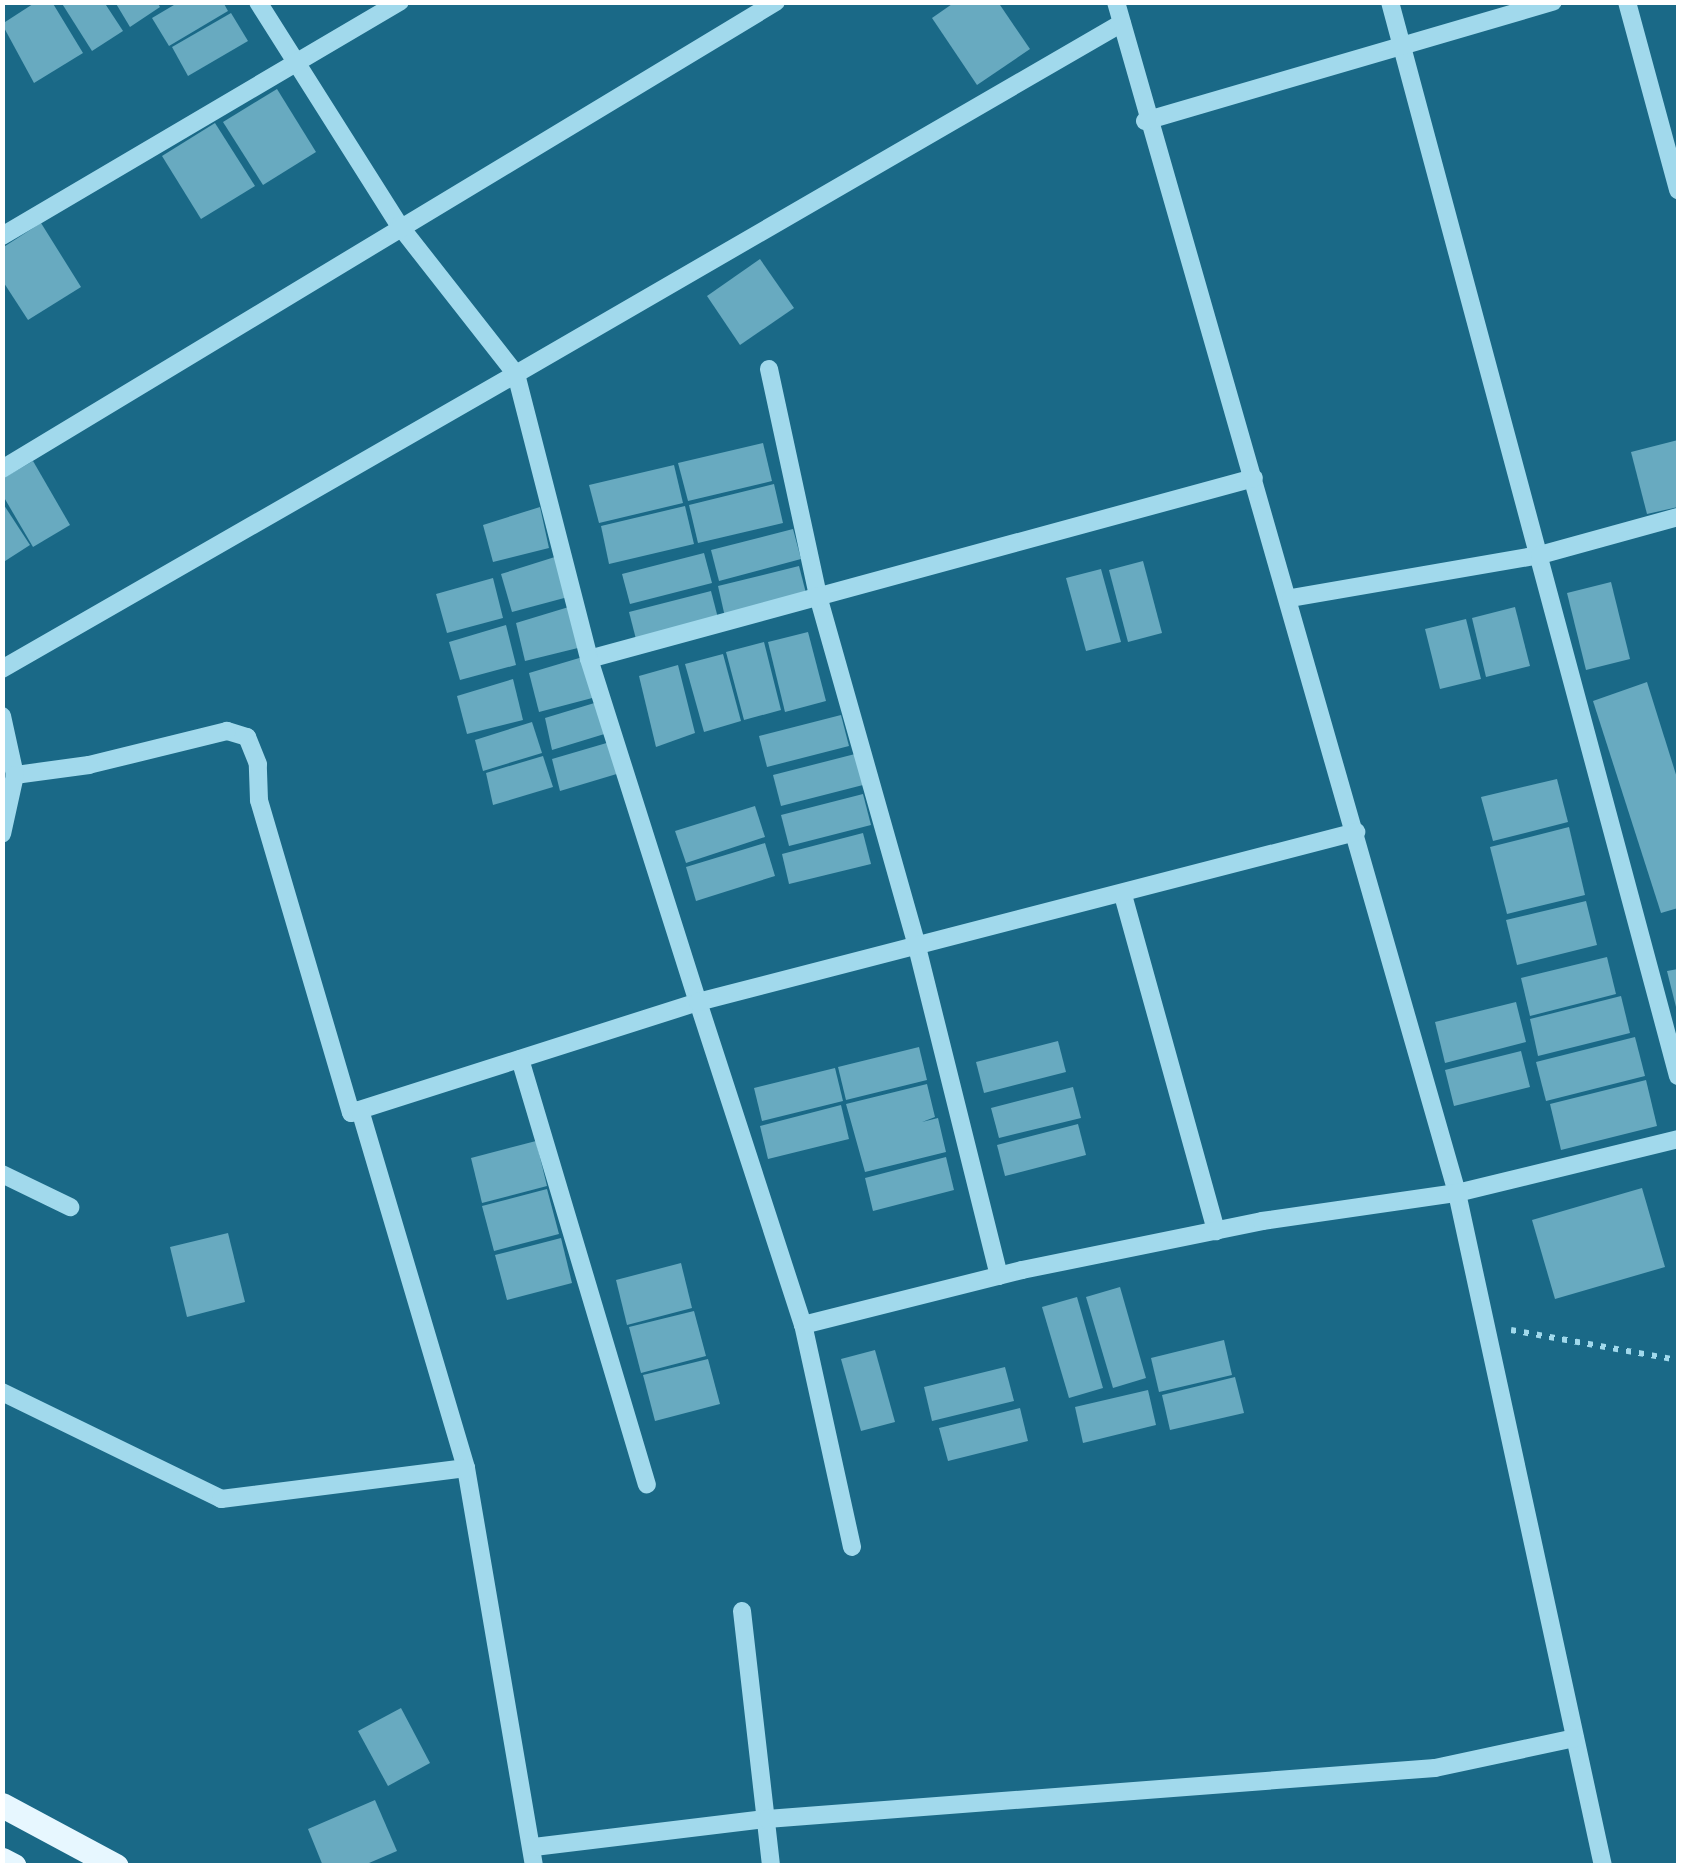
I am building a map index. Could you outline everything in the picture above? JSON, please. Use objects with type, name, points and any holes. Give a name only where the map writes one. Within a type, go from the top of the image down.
[{"type":"main road","points":[[2,1806],[116,1866]]},
{"type":"main road","points":[[2,1860],[14,1866]]},
{"type":"street","points":[[258,2],[399,225],[516,374],[588,658],[803,1325],[852,1546]]},
{"type":"street","points":[[2,236],[400,2]]},
{"type":"street","points":[[2,469],[399,225],[776,2]]},
{"type":"street","points":[[1116,2],[1145,121],[1291,598],[1458,1193],[1603,1866]]},
{"type":"street","points":[[1390,2],[1678,1076]]},
{"type":"street","points":[[1145,121],[1553,2]]},
{"type":"street","points":[[1627,2],[1678,190]]},
{"type":"street","points":[[2,669],[1122,23]]},
{"type":"street","points":[[768,370],[818,596],[917,947],[998,1276]]},
{"type":"street","points":[[588,658],[1254,478]]},
{"type":"street","points":[[1291,598],[1540,556],[1678,517]]},
{"type":"street","points":[[2,716],[15,775],[2,834]]},
{"type":"street","points":[[15,775],[88,766],[226,731],[247,738],[326,1041],[351,1113],[698,1002],[1356,832]]},
{"type":"street","points":[[1123,895],[1216,1230]]},
{"type":"street","points":[[520,1059],[647,1484]]},
{"type":"street","points":[[360,1110],[466,1468],[534,1856],[767,1819],[1435,1768],[1574,1738]]},
{"type":"street","points":[[803,1325],[998,1276],[1216,1230],[1458,1193],[1678,1139]]},
{"type":"street","points":[[2,1174],[70,1206]]},
{"type":"street","points":[[2,1392],[221,1499],[466,1468]]},
{"type":"street","points":[[742,1611],[771,1866]]},
{"type":"path","points":[[1486,1325],[1678,1360]]},
{"type":"building","points":[[36,2],[52,2],[83,53],[34,83],[2,24]]},
{"type":"building","points":[[61,2],[104,2],[123,31],[92,51]]},
{"type":"building","points":[[115,2],[157,2],[160,7],[130,27]]},
{"type":"building","points":[[179,2],[223,2],[228,11],[169,46],[152,18]]},
{"type":"building","points":[[955,2],[998,2],[1030,49],[977,85],[932,18]]},
{"type":"building","points":[[231,13],[248,41],[188,76],[172,47]]},
{"type":"building","points":[[277,89],[316,152],[263,185],[223,122]]},
{"type":"building","points":[[215,123],[255,186],[201,219],[162,156]]},
{"type":"building","points":[[41,223],[81,287],[28,320],[2,280],[2,248]]},
{"type":"building","points":[[760,259],[794,308],[740,345],[707,296]]},
{"type":"building","points":[[1678,440],[1678,507],[1647,514],[1631,452]]},
{"type":"building","points":[[763,443],[772,481],[688,501],[678,463]]},
{"type":"building","points":[[33,461],[70,525],[33,547],[2,494],[2,479]]},
{"type":"building","points":[[674,465],[683,503],[599,523],[589,485]]},
{"type":"building","points":[[774,484],[783,523],[698,543],[689,505]]},
{"type":"building","points":[[2,502],[30,545],[2,563]]},
{"type":"building","points":[[685,506],[694,544],[609,564],[601,526]]},
{"type":"building","points":[[540,507],[549,548],[493,562],[483,525]]},
{"type":"building","points":[[793,529],[801,559],[719,581],[711,550]]},
{"type":"building","points":[[704,553],[712,583],[630,604],[622,574]]},
{"type":"building","points":[[558,556],[568,597],[512,612],[501,574]]},
{"type":"building","points":[[1143,561],[1162,633],[1128,642],[1109,570]]},
{"type":"building","points":[[799,566],[807,597],[725,617],[718,586]]},
{"type":"building","points":[[1101,569],[1121,642],[1086,651],[1066,578]]},
{"type":"building","points":[[493,578],[503,618],[447,633],[436,594]]},
{"type":"building","points":[[1611,582],[1630,659],[1586,670],[1567,593]]},
{"type":"building","points":[[711,591],[719,622],[637,643],[629,612]]},
{"type":"building","points":[[572,606],[582,647],[525,661],[516,623]]},
{"type":"building","points":[[1515,607],[1530,666],[1486,677],[1472,618]]},
{"type":"building","points":[[1466,619],[1481,679],[1440,689],[1425,629]]},
{"type":"building","points":[[506,625],[516,665],[460,680],[449,642]]},
{"type":"building","points":[[808,632],[826,701],[785,712],[768,642]]},
{"type":"building","points":[[764,642],[781,710],[744,720],[726,652]]},
{"type":"building","points":[[723,654],[741,721],[704,732],[685,664]]},
{"type":"building","points":[[586,656],[596,697],[539,712],[529,673]]},
{"type":"building","points":[[678,665],[695,733],[656,747],[639,676]]},
{"type":"building","points":[[513,679],[523,720],[467,734],[457,696]]},
{"type":"building","points":[[1647,682],[1678,781],[1678,908],[1661,913],[1593,701]]},
{"type":"building","points":[[601,701],[611,732],[552,750],[545,718]]},
{"type":"building","points":[[841,715],[849,746],[767,767],[759,736]]},
{"type":"building","points":[[532,722],[542,753],[483,771],[475,740]]},
{"type":"building","points":[[610,742],[620,773],[560,791],[552,759]]},
{"type":"building","points":[[855,754],[863,785],[781,806],[773,775]]},
{"type":"building","points":[[543,756],[553,787],[493,805],[486,773]]},
{"type":"building","points":[[1557,779],[1568,822],[1493,841],[1481,797]]},
{"type":"building","points":[[863,794],[871,825],[789,846],[781,815]]},
{"type":"building","points":[[755,806],[765,837],[686,863],[675,831]]},
{"type":"building","points":[[1569,827],[1585,895],[1507,914],[1490,847]]},
{"type":"building","points":[[863,833],[871,864],[789,884],[782,854]]},
{"type":"building","points":[[765,843],[775,876],[696,901],[686,867]]},
{"type":"building","points":[[1586,901],[1597,945],[1517,965],[1506,920]]},
{"type":"building","points":[[1607,957],[1616,994],[1530,1016],[1521,978]]},
{"type":"building","points":[[1678,969],[1678,1011],[1677,1011],[1667,971]]},
{"type":"building","points":[[1621,996],[1630,1033],[1538,1056],[1530,1019]]},
{"type":"building","points":[[1516,1002],[1526,1042],[1445,1063],[1435,1022]]},
{"type":"building","points":[[1635,1037],[1645,1076],[1546,1101],[1536,1062]]},
{"type":"building","points":[[1058,1041],[1066,1072],[984,1093],[976,1062]]},
{"type":"building","points":[[919,1047],[927,1080],[846,1100],[838,1067]]},
{"type":"building","points":[[1521,1051],[1530,1087],[1454,1106],[1445,1070]]},
{"type":"building","points":[[835,1068],[843,1101],[762,1121],[754,1088]]},
{"type":"building","points":[[1646,1080],[1657,1126],[1561,1150],[1550,1104]]},
{"type":"building","points":[[927,1084],[935,1117],[922,1122],[938,1118],[946,1152],[865,1172],[846,1104]]},
{"type":"building","points":[[1073,1087],[1081,1118],[999,1138],[991,1108]]},
{"type":"building","points":[[841,1105],[849,1139],[768,1159],[760,1126]]},
{"type":"building","points":[[1078,1124],[1086,1155],[1005,1176],[997,1145]]},
{"type":"building","points":[[536,1141],[547,1186],[482,1203],[471,1158]]},
{"type":"building","points":[[946,1157],[954,1190],[873,1211],[865,1178]]},
{"type":"building","points":[[1642,1188],[1665,1267],[1555,1299],[1532,1220]]},
{"type":"building","points":[[547,1189],[559,1234],[494,1251],[482,1206]]},
{"type":"building","points":[[228,1233],[245,1302],[187,1317],[170,1247]]},
{"type":"building","points":[[561,1238],[572,1283],[507,1300],[495,1255]]},
{"type":"building","points":[[681,1263],[692,1308],[627,1325],[616,1280]]},
{"type":"building","points":[[1120,1287],[1146,1378],[1113,1388],[1086,1297]]},
{"type":"building","points":[[1077,1297],[1103,1388],[1069,1398],[1042,1307]]},
{"type":"building","points":[[694,1311],[706,1356],[641,1373],[629,1327]]},
{"type":"building","points":[[1224,1340],[1232,1375],[1159,1392],[1151,1358]]},
{"type":"building","points":[[875,1350],[895,1422],[861,1431],[841,1359]]},
{"type":"building","points":[[708,1359],[720,1404],[655,1421],[643,1375]]},
{"type":"building","points":[[1005,1367],[1014,1401],[932,1421],[924,1387]]},
{"type":"building","points":[[1235,1377],[1244,1413],[1170,1430],[1162,1395]]},
{"type":"building","points":[[1148,1390],[1156,1425],[1083,1443],[1075,1407]]},
{"type":"building","points":[[1020,1408],[1028,1441],[948,1461],[939,1428]]},
{"type":"building","points":[[401,1708],[430,1763],[388,1786],[358,1731]]},
{"type":"building","points":[[375,1800],[397,1851],[362,1866],[323,1866],[308,1829]]}]
